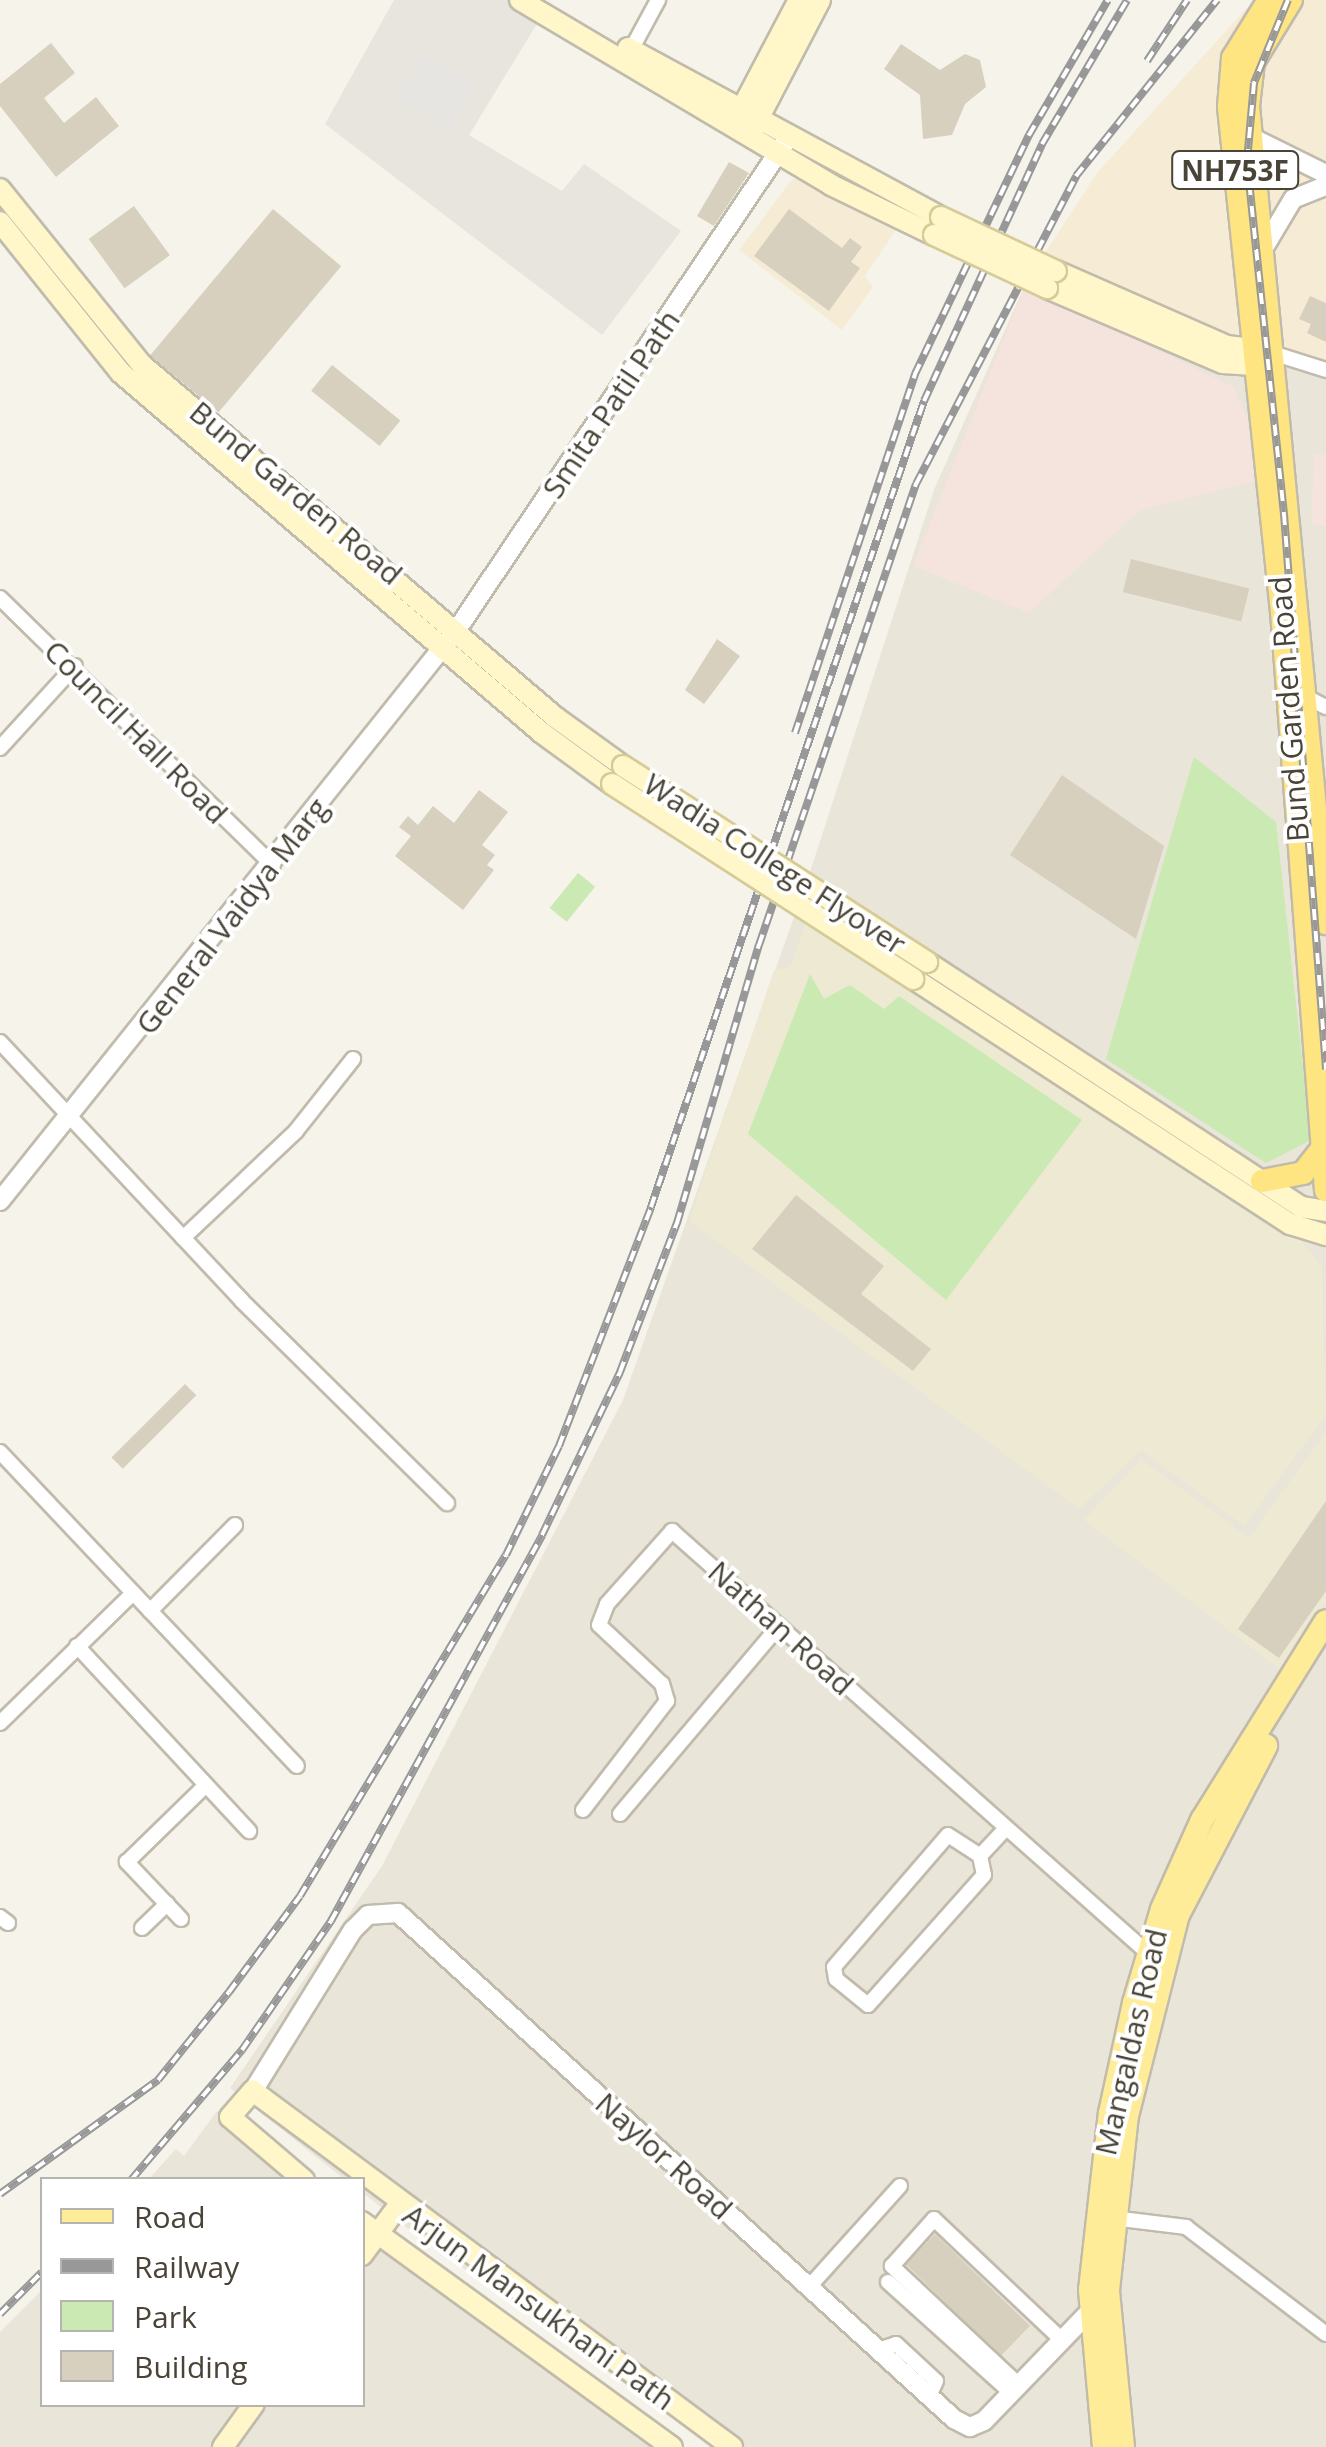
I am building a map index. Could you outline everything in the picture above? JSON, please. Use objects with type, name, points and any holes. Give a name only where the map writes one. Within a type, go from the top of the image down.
[{"type":"highway","name":"NH753F","points":[[1260,358],[1229,79],[1246,32],[1268,0]]},
{"type":"highway","name":"NH753F","points":[[1260,358],[1265,246],[1251,136],[1252,62],[1291,0]]},
{"type":"highway","name":"Bund Garden Road","points":[[1260,358],[1317,703],[1326,924]]},
{"type":"highway","name":"Bund Garden Road","points":[[1260,358],[1326,1190]]},
{"type":"highway","points":[[1262,1181],[1303,1173],[1323,1147]]},
{"type":"main road","points":[[520,0],[741,132],[784,144],[938,226],[1051,280],[1260,358]]},
{"type":"main road","points":[[544,0],[751,112],[784,144]]},
{"type":"main road","points":[[741,132],[798,0]]},
{"type":"main road","points":[[751,112],[820,0]]},
{"type":"main road","name":"Bund Garden Road","points":[[0,189],[142,365],[452,636],[542,733],[618,775]]},
{"type":"main road","name":"Bund Garden Road","points":[[0,222],[121,373],[452,636]]},
{"type":"main road","name":"Wadia College Flyover","points":[[618,775],[921,970]]},
{"type":"main road","points":[[921,970],[1301,1206],[1326,1212]]},
{"type":"main road","points":[[921,970],[1290,1224],[1326,1235]]},
{"type":"main road","name":"Mangaldas Road","points":[[1104,2447],[1100,2302],[1110,2113],[1202,1820],[1326,1621]]},
{"type":"main road","name":"Mangaldas Road","points":[[1122,2447],[1100,2302],[1157,1957],[1218,1828],[1326,1646]]},
{"type":"main road","points":[[253,2091],[230,2117],[300,2177]]},
{"type":"main road","name":"Arjun Mansukhani Path","points":[[253,2091],[362,2177]]},
{"type":"main road","name":"Arjun Mansukhani Path","points":[[365,2179],[732,2447]]},
{"type":"main road","points":[[370,2228],[399,2206]]},
{"type":"main road","name":"Arjun Mansukhani Path","points":[[370,2228],[672,2447]]},
{"type":"main road","points":[[223,2447],[252,2407]]},
{"type":"street","points":[[631,50],[658,0]]},
{"type":"street","points":[[1251,136],[1326,174]]},
{"type":"street","name":"Smita Patil Path","points":[[452,636],[784,144]]},
{"type":"street","points":[[1265,246],[1293,199],[1326,186]]},
{"type":"street","points":[[1260,358],[1326,370]]},
{"type":"street","name":"Council Hall Road","points":[[0,598],[75,666],[273,865]]},
{"type":"street","name":"General Vaidya Marg","points":[[0,1201],[72,1118],[452,636]]},
{"type":"street","points":[[0,748],[75,666]]},
{"type":"street","points":[[0,1042],[183,1238],[446,1503]]},
{"type":"street","points":[[183,1238],[296,1130],[353,1059]]},
{"type":"street","points":[[0,1452],[296,1766]]},
{"type":"street","points":[[150,1611],[235,1525]]},
{"type":"street","name":"Nathan Road","points":[[583,1810],[667,1701],[662,1684],[599,1625],[607,1604],[672,1531],[777,1628],[1157,1957]]},
{"type":"street","points":[[0,1724],[133,1593]]},
{"type":"street","points":[[620,1814],[777,1628]]},
{"type":"street","points":[[77,1646],[250,1831]]},
{"type":"street","points":[[181,1919],[127,1862],[206,1785]]},
{"type":"street","points":[[980,1856],[948,1835],[834,1967],[836,1979],[868,2005],[878,2002],[981,1880],[980,1856],[1005,1828]]},
{"type":"street","points":[[142,1928],[167,1904]]},
{"type":"street","name":"Naylor Road","points":[[253,2091],[353,1930],[368,1916],[398,1914],[929,2396],[970,2427],[1100,2302]]},
{"type":"street","points":[[809,2287],[900,2186]]},
{"type":"street","points":[[1113,2218],[1186,2227],[1326,2334]]},
{"type":"street","points":[[1014,2388],[892,2266],[934,2219],[1060,2338]]},
{"type":"street","points":[[888,2282],[1014,2388]]},
{"type":"shaded area","points":[[394,0],[513,0],[541,17],[469,135],[562,191],[584,164],[681,231],[602,335],[325,124]]},
{"type":"shaded area","points":[[1254,0],[1326,0],[1326,372],[1034,270],[1097,173]]},
{"type":"shaded area","points":[[423,53],[474,82],[448,128],[396,99]]},
{"type":"shaded area","points":[[793,178],[898,227],[865,276],[873,287],[842,330],[739,250]]},
{"type":"shaded area","points":[[1025,285],[1326,372],[1326,2447],[713,2447],[406,2227],[365,2195],[365,2177],[341,2177],[230,2088],[382,1866],[623,1400],[810,872],[934,490]]},
{"type":"shaded area","points":[[1025,285],[1234,387],[1249,421],[1256,481],[1139,511],[1029,613],[913,566]]},
{"type":"shaded area","points":[[1314,453],[1326,455],[1326,526],[1311,524]]},
{"type":"shaded area","points":[[808,916],[1302,1242],[1322,1267],[1326,1415],[1244,1526],[1141,1450],[1079,1509],[689,1221],[774,970],[790,967]]},
{"type":"shaded area","points":[[1326,1432],[1326,1602],[1281,1670],[1084,1520],[1141,1459],[1249,1538]]},
{"type":"shaded area","points":[[217,2111],[300,2177],[151,2177],[176,2149],[184,2156]]},
{"type":"shaded area","points":[[365,2228],[672,2447],[0,2447],[0,2332],[40,2292],[40,2407],[365,2407]]},
{"type":"green space","points":[[1194,757],[1276,822],[1311,1140],[1266,1163],[1106,1059]]},
{"type":"green space","points":[[578,873],[595,887],[567,922],[550,908]]},
{"type":"green space","points":[[810,974],[824,999],[850,985],[884,1009],[899,996],[1082,1120],[946,1300],[748,1134]]},
{"type":"building","points":[[51,43],[75,73],[44,98],[64,123],[96,97],[119,126],[56,177],[0,106],[0,84]]},
{"type":"building","points":[[901,44],[940,70],[965,54],[980,60],[986,87],[965,104],[952,135],[923,139],[920,95],[884,69]]},
{"type":"building","points":[[729,162],[749,173],[714,226],[697,216]]},
{"type":"building","points":[[134,206],[170,255],[125,288],[89,239]]},
{"type":"building","points":[[273,209],[341,266],[218,413],[150,355]]},
{"type":"building","points":[[789,209],[842,248],[850,238],[862,247],[851,262],[860,268],[829,311],[754,256]]},
{"type":"building","points":[[1310,296],[1326,303],[1326,342],[1307,333],[1311,324],[1299,319]]},
{"type":"building","points":[[332,365],[400,420],[380,446],[311,391]]},
{"type":"building","points":[[1131,559],[1249,589],[1241,622],[1123,592]]},
{"type":"building","points":[[717,639],[740,656],[704,704],[685,690]]},
{"type":"building","points":[[1062,775],[1164,846],[1136,939],[1010,855]]},
{"type":"building","points":[[479,790],[508,812],[482,845],[495,855],[487,865],[494,870],[463,910],[395,856],[411,836],[399,827],[408,816],[418,825],[433,806],[454,823]]},
{"type":"building","points":[[796,1195],[884,1266],[861,1294],[931,1349],[913,1371],[752,1249]]},
{"type":"building","points":[[185,1384],[196,1395],[123,1469],[111,1458]]},
{"type":"building","points":[[1326,1501],[1326,1591],[1279,1658],[1238,1629]]},
{"type":"building","points":[[935,2234],[1030,2326],[1001,2356],[906,2264]]},
{"type":"railway","points":[[795,733],[915,374],[1029,135],[1108,0]]},
{"type":"railway","points":[[0,2194],[158,2080],[229,1992],[300,1896],[506,1555],[559,1446],[651,1207],[924,401],[1042,144],[1127,0]]},
{"type":"railway","points":[[1147,61],[1187,0]]},
{"type":"railway","points":[[134,2177],[242,2050],[331,1921],[542,1535],[620,1372],[677,1223],[759,945],[916,484],[1076,176],[1217,0]]},
{"type":"railway","points":[[1288,0],[1254,83],[1247,162],[1284,514],[1326,1069]]},
{"type":"railway","points":[[0,2314],[40,2274]]}]
